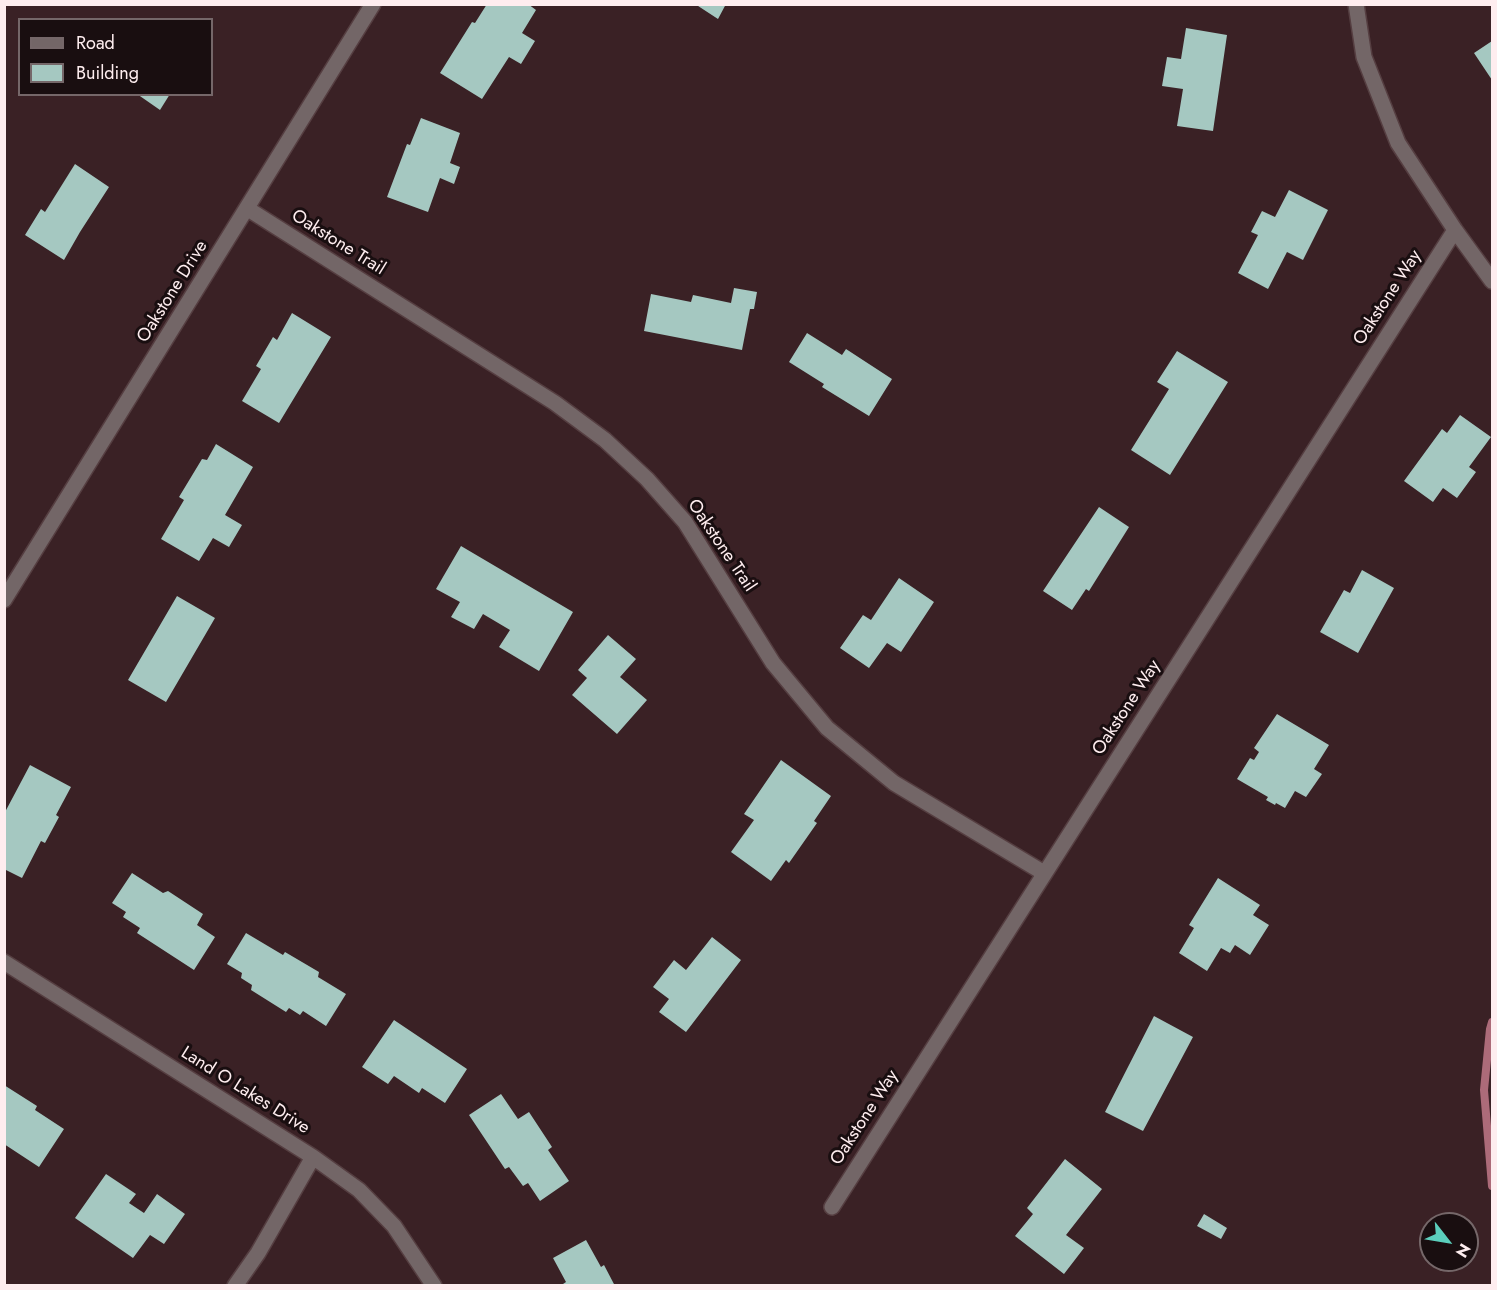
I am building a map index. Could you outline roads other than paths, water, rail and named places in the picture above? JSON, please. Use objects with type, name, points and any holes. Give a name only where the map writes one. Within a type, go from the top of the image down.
[{"type":"street","name":"Oakstone Drive","points":[[4,600],[373,4]]},
{"type":"street","points":[[1356,4],[1364,57],[1398,143],[1455,230],[1492,281]]},
{"type":"street","name":"Oakstone Trail","points":[[248,209],[555,403],[605,440],[648,479],[685,522],[773,663],[827,728],[894,783],[1044,873]]},
{"type":"street","name":"Oakstone Way","points":[[832,1207],[1455,230]]},
{"type":"street","name":"Land O Lakes Drive","points":[[4,962],[313,1157],[359,1190],[394,1226],[434,1286]]},
{"type":"street","points":[[235,1286],[258,1253],[313,1157]]},
{"type":"waterway","points":[[1492,1022],[1484,1090],[1492,1186]]}]
